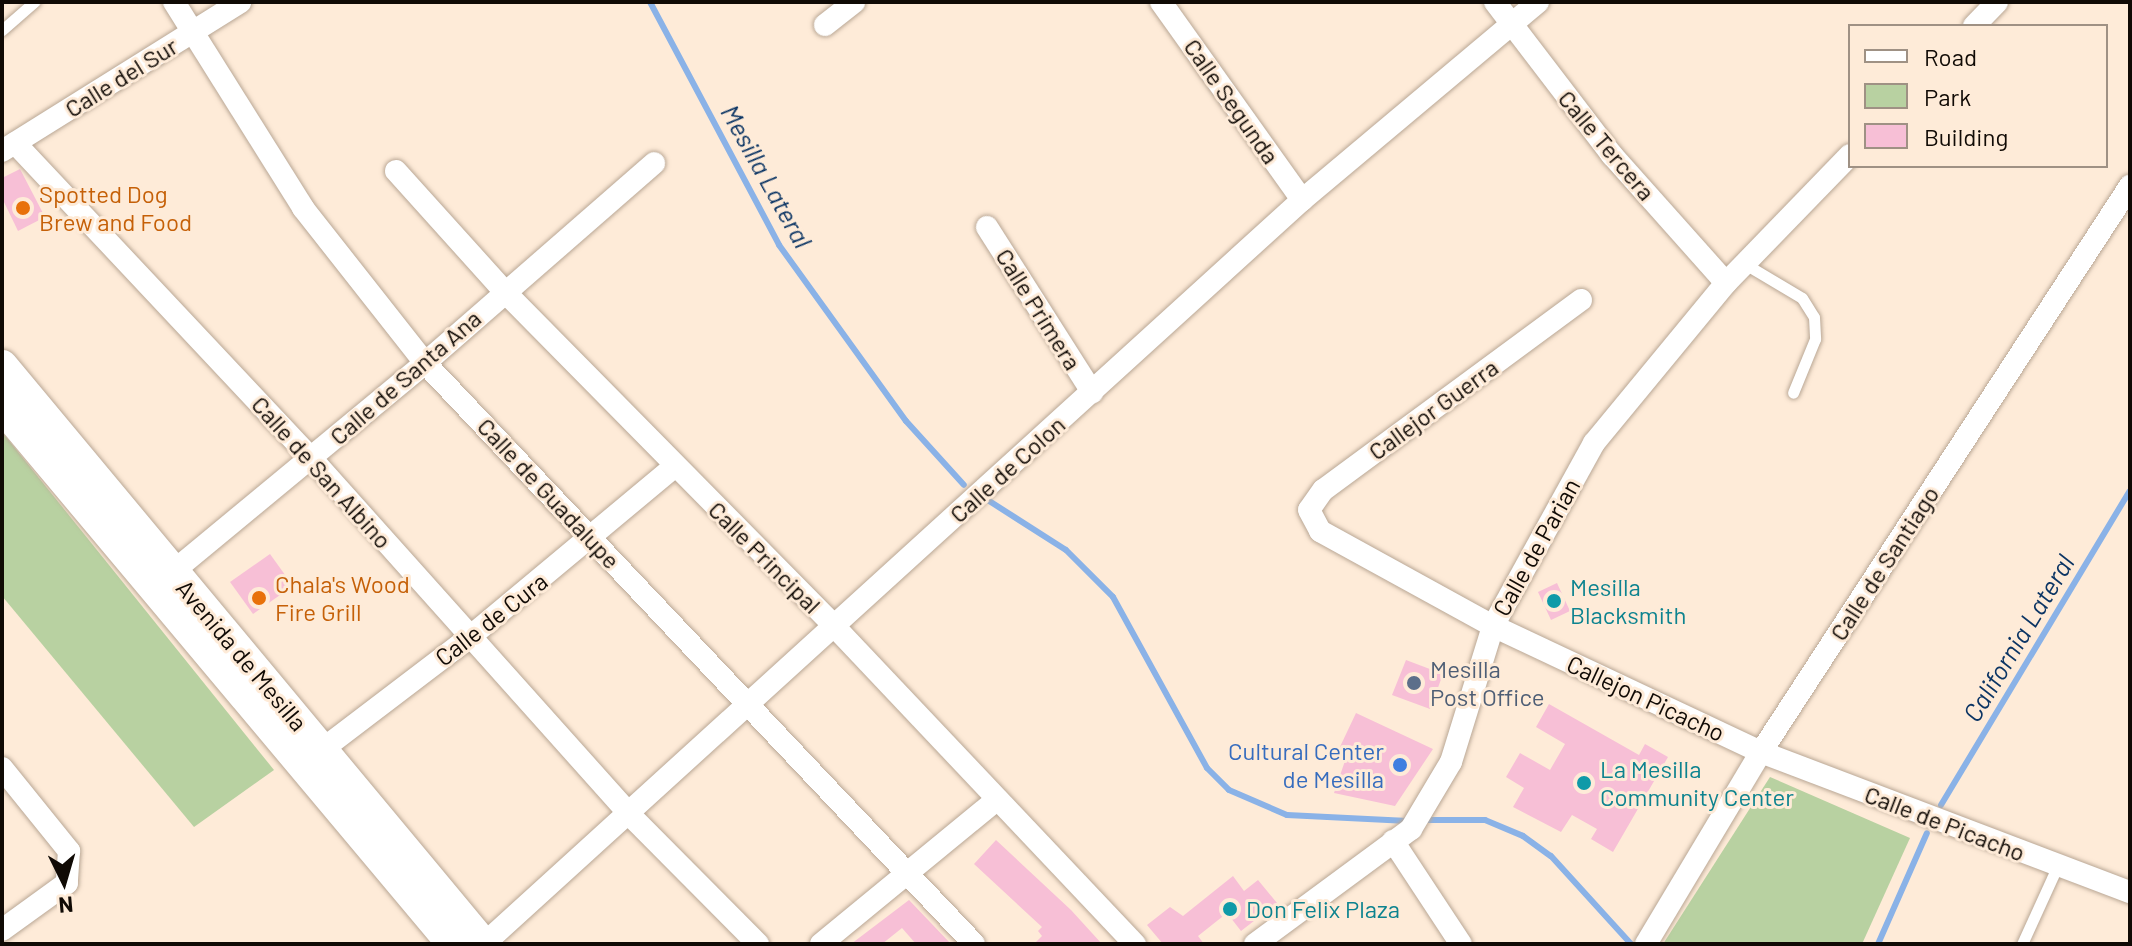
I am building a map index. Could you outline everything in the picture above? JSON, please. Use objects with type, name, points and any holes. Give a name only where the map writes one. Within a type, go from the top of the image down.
[{"type":"main road","name":"Avenida de Mesilla","points":[[2,366],[163,580]]},
{"type":"main road","name":"Avenida de Mesilla","points":[[2,406],[163,580],[312,757],[484,944]]},
{"type":"main road","name":"Avenida de Mesilla","points":[[312,757],[453,944]]},
{"type":"street","name":"Calle de Guadalupe","points":[[174,2],[303,208],[425,363],[751,703],[974,944]]},
{"type":"street","name":"Calle del Sur","points":[[9,147],[240,2]]},
{"type":"street","points":[[825,25],[854,2]]},
{"type":"street","name":"Calle Segunda","points":[[1161,2],[1302,200]]},
{"type":"street","name":"Calle Tercera","points":[[1495,2],[1612,155],[1726,283]]},
{"type":"street","name":"Calle de Colon","points":[[484,944],[1302,200],[1538,2]]},
{"type":"street","points":[[1976,24],[1997,2]]},
{"type":"street","name":"Calle de San Albino","points":[[9,147],[312,459],[629,814],[758,944]]},
{"type":"street","name":"Calle de Parian","points":[[1255,944],[1411,829],[1451,762],[1493,626],[1594,443],[1726,283],[1848,157]]},
{"type":"street","name":"Calle de Santa Ana","points":[[163,580],[312,459],[425,363],[503,290],[654,163]]},
{"type":"street","name":"Calle Principal","points":[[396,171],[503,290],[834,626],[995,801],[1135,944]]},
{"type":"street","name":"Calle de Santiago","points":[[1646,944],[1761,752],[2130,186]]},
{"type":"street","name":"Calle Primera","points":[[987,227],[1092,392]]},
{"type":"street","name":"Callejor Guerra","points":[[1320,531],[1309,510],[1323,490],[1581,300]]},
{"type":"street","name":"Calle de Cura","points":[[312,757],[592,539],[675,466]]},
{"type":"street","name":"Callejon Picacho","points":[[1320,531],[1493,626],[1761,752]]},
{"type":"street","name":"Calle de Picacho","points":[[1761,752],[2130,892]]},
{"type":"street","points":[[2,768],[69,851],[67,883],[2,930]]},
{"type":"street","points":[[821,944],[995,801]]},
{"type":"street","points":[[1393,841],[1461,944]]},
{"type":"lane","points":[[2,30],[34,2]]},
{"type":"lane","points":[[1745,264],[1802,298],[1814,317],[1815,339],[1793,393]]},
{"type":"lane","points":[[2022,944],[2058,865]]},
{"type":"green space","points":[[2,432],[274,770],[194,827],[2,596]]},
{"type":"green space","points":[[1770,777],[1910,838],[1862,944],[1663,944]]},
{"type":"building","name":"Spotted Dog Brew and Food","points":[[20,169],[45,217],[18,231],[2,198],[2,178]]},
{"type":"building","name":"Chala's Wood Fire Grill","points":[[270,554],[293,586],[253,614],[230,582]]},
{"type":"building","name":"Mesilla Blacksmith","points":[[1557,583],[1570,611],[1551,620],[1538,592]]},
{"type":"building","name":"Mesilla Post Office","points":[[1406,660],[1443,674],[1430,709],[1392,695]]},
{"type":"building","name":"La Mesilla Community Center","points":[[1549,704],[1639,755],[1645,744],[1668,757],[1613,852],[1591,839],[1597,829],[1572,815],[1561,832],[1513,807],[1524,788],[1506,777],[1520,753],[1550,770],[1565,744],[1536,727]]},
{"type":"building","name":"Cultural Center de Mesilla","points":[[1356,713],[1433,749],[1395,806],[1334,793],[1347,755],[1338,751]]},
{"type":"building","points":[[996,840],[1071,910],[1102,944],[1034,944],[1042,936],[1038,931],[1042,927],[974,864]]},
{"type":"building","name":"Don Felix Plaza","points":[[1233,876],[1244,891],[1258,880],[1277,903],[1241,931],[1227,913],[1198,936],[1204,944],[1163,944],[1147,925],[1170,907],[1183,916]]},
{"type":"building","points":[[909,900],[951,944],[916,944],[902,928],[882,944],[851,944]]},
{"type":"waterway","name":"Mesilla Lateral","points":[[650,2],[779,245],[906,421],[964,485]]},
{"type":"waterway","name":"California Lateral","points":[[1941,805],[2130,491]]},
{"type":"waterway","points":[[983,497],[1066,550],[1113,597],[1207,768],[1229,790],[1287,815],[1408,821]]},
{"type":"waterway","points":[[1423,820],[1485,820],[1523,836],[1551,856],[1631,944]]},
{"type":"waterway","name":"California Lateral","points":[[1878,944],[1927,833]]},
{"type":"place","name":"Spotted Dog Brew and Food","points":[[23,208]]},
{"type":"place","name":"Chala's Wood Fire Grill","points":[[259,598]]},
{"type":"place","name":"Mesilla Blacksmith","points":[[1554,601]]},
{"type":"place","name":"Mesilla Post Office","points":[[1414,683]]},
{"type":"place","name":"Cultural Center de Mesilla","points":[[1400,765]]},
{"type":"place","name":"La Mesilla Community Center","points":[[1584,783]]},
{"type":"place","name":"Don Felix Plaza","points":[[1230,909]]}]
